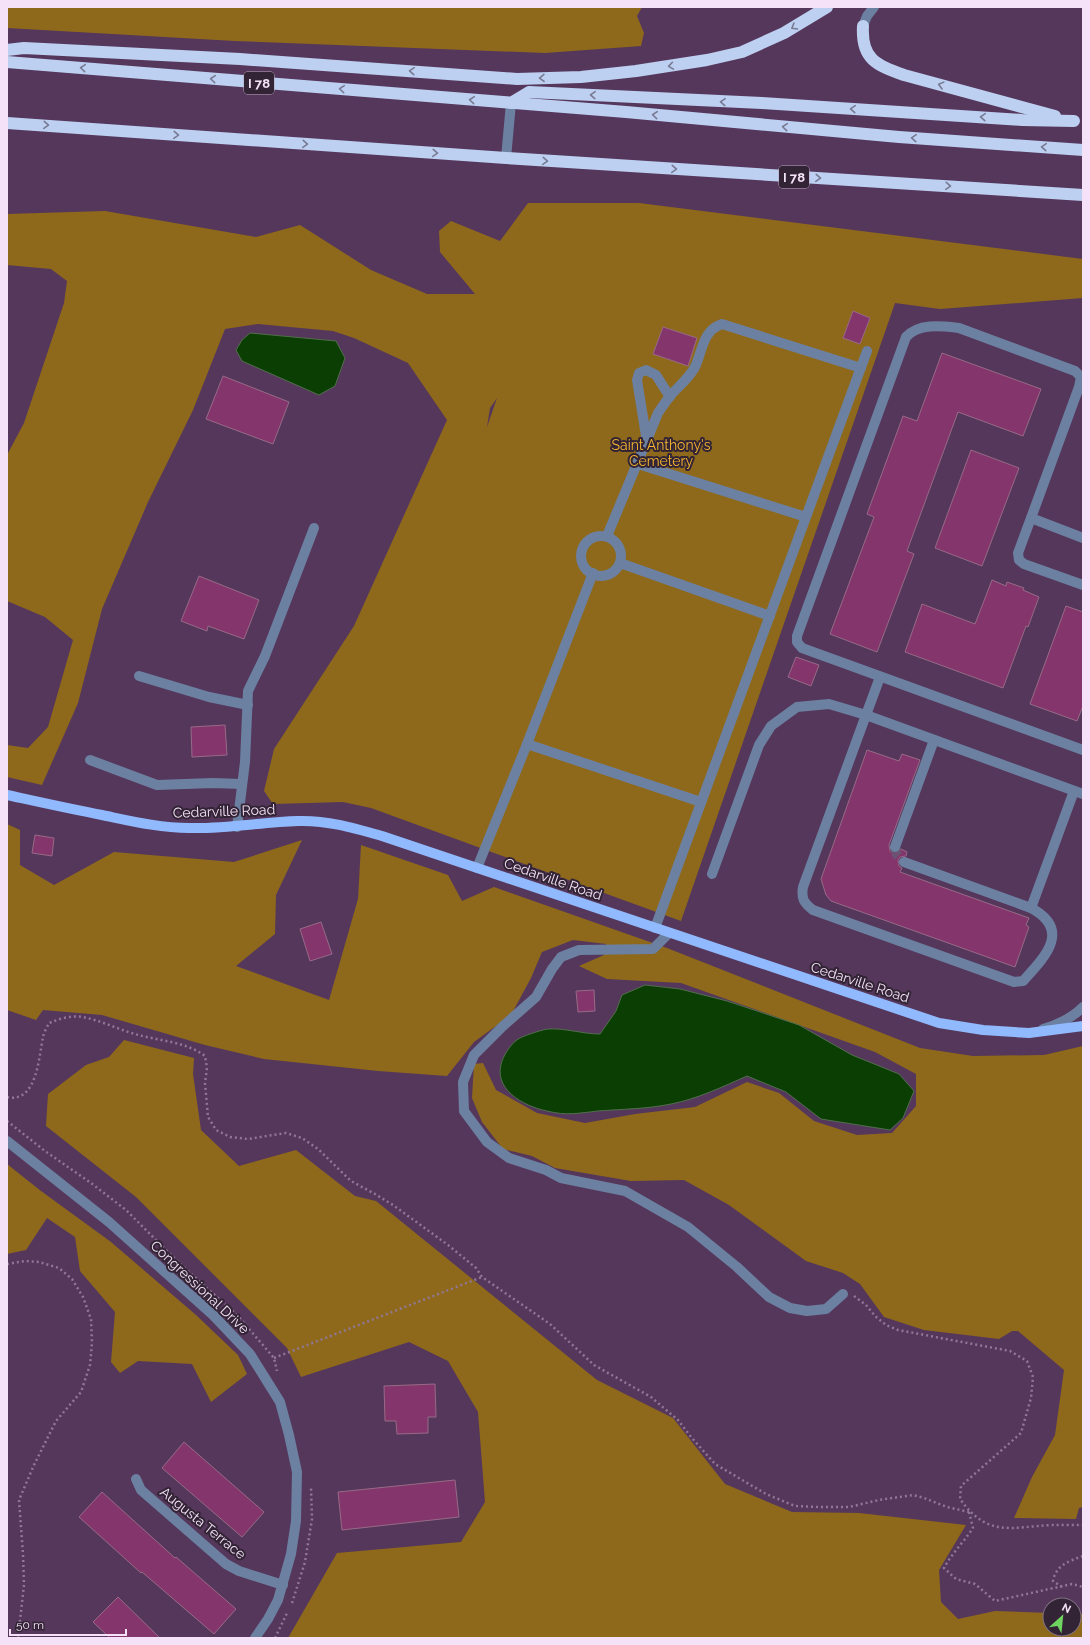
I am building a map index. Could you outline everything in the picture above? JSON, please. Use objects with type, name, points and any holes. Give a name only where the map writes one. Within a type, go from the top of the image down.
[{"type":"highway","points":[[7,50],[24,48],[240,59],[517,79],[581,77],[636,71],[707,60],[742,52],[784,33],[827,7]]},
{"type":"highway","points":[[863,26],[863,45],[868,55],[877,63],[888,69],[904,75],[1078,120]]},
{"type":"highway","name":"I 78","points":[[7,62],[511,103],[899,137],[1083,150]]},
{"type":"highway","points":[[511,103],[529,92],[762,103],[1022,120],[1078,120]]},
{"type":"highway","name":"I 78","points":[[7,123],[506,158],[1083,195]]},
{"type":"main road","name":"Cedarville Road","points":[[7,795],[158,826],[189,828],[237,827],[298,821],[321,821],[341,824],[382,836],[939,1023],[982,1030],[1028,1033],[1083,1026]]},
{"type":"street","points":[[863,26],[865,16],[870,7]]},
{"type":"street","points":[[863,26],[867,16],[874,7]]},
{"type":"street","points":[[506,158],[511,103]]},
{"type":"street","points":[[607,536],[658,413],[670,397],[688,378],[695,367],[706,337],[713,327],[722,324],[861,368]]},
{"type":"street","points":[[1083,584],[1024,564],[1019,560],[1018,553],[1079,387],[1081,377],[1075,371],[959,328],[948,326],[919,328],[912,331],[906,337],[797,636],[797,642],[802,648],[1083,750]]},
{"type":"street","points":[[655,928],[867,351]]},
{"type":"street","points":[[647,442],[637,380],[639,373],[646,370],[656,375],[670,397]]},
{"type":"street","points":[[638,464],[806,517]]},
{"type":"street","points":[[1031,518],[1083,538]]},
{"type":"street","points":[[237,827],[241,784],[245,762],[248,691],[268,649],[314,528]]},
{"type":"street","points":[[607,536],[618,544],[622,557],[620,563],[612,573],[599,576],[592,574],[584,564],[582,552],[584,546],[594,537],[607,536]]},
{"type":"street","points":[[620,563],[770,616]]},
{"type":"street","points":[[477,868],[527,744],[592,574]]},
{"type":"street","points":[[139,676],[209,697],[248,705]]},
{"type":"street","points":[[880,677],[803,887],[801,895],[803,902],[813,910],[1014,982],[1024,981],[1046,954],[1051,942],[1052,929],[1048,919],[1031,908],[904,862]]},
{"type":"street","points":[[712,874],[759,746],[771,726],[797,707],[828,704],[866,715],[1079,792],[1031,908]]},
{"type":"street","points":[[896,847],[934,740]]},
{"type":"street","points":[[527,744],[701,802]]},
{"type":"street","points":[[90,760],[157,785],[213,783],[241,784]]},
{"type":"street","points":[[669,933],[652,949],[579,950],[562,957],[552,969],[536,997],[502,1027],[474,1055],[463,1082],[464,1111],[487,1142],[509,1158],[546,1170],[561,1178],[625,1190],[688,1227],[737,1267],[769,1297],[790,1308],[807,1311],[826,1309],[843,1294]]},
{"type":"street","points":[[1028,1033],[1054,1026],[1078,1012],[1083,1007]]},
{"type":"street","name":"Congressional Drive","points":[[7,1141],[109,1222],[213,1314],[250,1354],[280,1402],[289,1435],[296,1472],[296,1521],[291,1554],[278,1600],[268,1619],[255,1638]]},
{"type":"street","name":"Augusta Terrace","points":[[136,1479],[141,1490],[226,1564],[239,1571],[283,1585]]},
{"type":"path","points":[[7,1097],[13,1099],[22,1095],[30,1088],[37,1071],[43,1036],[49,1023],[58,1020],[81,1017],[134,1034],[179,1044],[197,1050],[205,1056],[207,1068],[205,1083],[208,1117],[216,1130],[230,1137],[248,1139],[286,1133],[302,1138],[318,1149],[351,1181],[393,1205],[448,1245],[476,1268],[482,1277],[550,1324],[594,1365],[651,1398],[678,1420],[715,1464],[766,1494],[795,1506],[849,1507],[878,1500],[913,1495],[947,1507],[969,1512]]},
{"type":"path","points":[[7,1121],[45,1151],[91,1183],[126,1210],[238,1316],[274,1358],[279,1376]]},
{"type":"path","points":[[7,1264],[25,1260],[39,1262],[59,1268],[72,1279],[83,1297],[91,1319],[92,1342],[90,1365],[81,1392],[56,1421],[34,1465],[19,1500],[24,1585],[18,1638]]},
{"type":"path","points":[[274,1358],[482,1277]]},
{"type":"path","points":[[843,1294],[854,1296],[866,1305],[875,1316],[886,1325],[898,1330],[1010,1352],[1027,1361],[1033,1377],[1031,1398],[1021,1433],[961,1486],[960,1499],[969,1512],[983,1522],[1000,1528],[1052,1525],[1083,1526]]},
{"type":"path","points":[[275,1638],[292,1603],[305,1562],[312,1519],[310,1482]]},
{"type":"path","points":[[969,1512],[973,1528],[963,1543],[951,1555],[944,1568],[956,1580],[974,1584],[995,1601],[1062,1588],[1072,1584],[1083,1587]]},
{"type":"path","points":[[1062,1588],[1053,1581],[1054,1575],[1060,1566],[1083,1556]]},
{"type":"green space","points":[[7,7],[642,7],[637,16],[644,33],[641,46],[545,53],[235,41],[7,28]]},
{"type":"green space","name":"Saint Anthony's Cemetery","points":[[528,203],[639,203],[1083,259],[1083,298],[940,309],[895,303],[681,921],[371,808],[343,802],[273,804],[264,791],[274,749],[354,626],[447,420],[408,363],[354,338],[333,331],[258,324],[225,329],[193,410],[148,502],[102,609],[78,703],[42,785],[7,777],[7,745],[28,748],[48,727],[73,640],[45,617],[7,601],[7,455],[24,423],[64,303],[67,281],[51,269],[7,265],[7,214],[105,211],[256,237],[300,225],[371,270],[427,294],[475,294],[440,252],[439,231],[451,221],[500,241]],"holes":[[[497,398],[487,427],[490,408]]]},
{"type":"green space","points":[[7,824],[20,830],[20,865],[54,885],[114,852],[234,862],[302,840],[276,895],[275,934],[236,966],[329,1000],[358,899],[361,845],[448,875],[462,901],[494,887],[667,948],[920,1048],[973,1056],[1044,1055],[1083,1046],[1083,1507],[1079,1508],[1076,1519],[1014,1518],[1032,1477],[1055,1435],[1064,1370],[1018,1331],[1012,1331],[999,1339],[924,1330],[884,1317],[860,1284],[843,1273],[806,1261],[729,1205],[684,1180],[631,1181],[555,1168],[532,1156],[503,1149],[482,1122],[472,1098],[474,1064],[483,1063],[496,1090],[537,1113],[585,1123],[635,1114],[695,1107],[747,1082],[779,1093],[814,1121],[857,1135],[892,1133],[916,1106],[916,1074],[875,1052],[681,983],[607,979],[579,966],[604,955],[606,944],[573,940],[542,952],[531,978],[511,1015],[474,1042],[447,1076],[378,1071],[264,1059],[205,1045],[102,1015],[43,1010],[36,1020],[7,1010]]},
{"type":"green space","points":[[124,1040],[194,1058],[193,1074],[201,1130],[239,1166],[296,1150],[355,1196],[376,1201],[597,1380],[673,1418],[725,1484],[792,1512],[859,1513],[966,1525],[939,1570],[941,1602],[958,1619],[995,1611],[1042,1613],[1042,1637],[1082,1637],[1083,1614],[1083,1638],[288,1638],[337,1553],[461,1542],[485,1502],[478,1412],[448,1361],[409,1342],[301,1377],[287,1348],[136,1197],[46,1126],[48,1094],[86,1065],[109,1057]]},
{"type":"green space","points":[[7,1164],[41,1191],[111,1242],[196,1315],[238,1355],[247,1374],[211,1402],[192,1364],[138,1361],[120,1373],[111,1362],[115,1312],[80,1271],[75,1237],[47,1218],[26,1250],[7,1254]]},
{"type":"shaded area","points":[[250,333],[336,341],[345,358],[335,386],[319,395],[242,361],[236,350],[242,340]]},
{"type":"shaded area","points":[[645,985],[680,989],[727,1001],[799,1025],[852,1055],[899,1074],[914,1091],[903,1118],[890,1130],[821,1119],[786,1092],[747,1076],[700,1096],[681,1102],[644,1108],[573,1114],[554,1113],[538,1109],[528,1105],[512,1095],[506,1088],[501,1080],[500,1071],[502,1061],[514,1042],[530,1034],[549,1029],[600,1034],[616,1011],[622,995]]},
{"type":"building","points":[[853,311],[870,318],[860,344],[843,338]]},
{"type":"building","points":[[663,327],[697,338],[688,366],[653,354]]},
{"type":"building","points":[[942,353],[1041,389],[1023,436],[958,412],[907,551],[914,554],[877,652],[830,634],[874,517],[867,514],[903,416],[917,421]]},
{"type":"building","points":[[223,376],[289,402],[273,444],[206,419]]},
{"type":"building","points":[[971,450],[1019,468],[982,566],[935,548]]},
{"type":"building","points":[[199,576],[259,600],[244,639],[208,626],[207,631],[181,621]]},
{"type":"building","points":[[992,580],[1006,586],[1007,582],[1024,588],[1023,590],[1039,597],[1028,627],[1026,626],[1003,688],[905,652],[922,604],[975,624]]},
{"type":"building","points":[[1066,606],[1083,612],[1083,706],[1077,721],[1030,704]]},
{"type":"building","points":[[796,657],[819,665],[811,686],[788,677]]},
{"type":"building","points":[[225,725],[227,755],[192,757],[191,727]]},
{"type":"building","points":[[867,750],[899,761],[902,754],[920,760],[889,845],[890,851],[893,853],[899,852],[901,849],[907,852],[906,856],[900,857],[898,860],[899,866],[902,868],[900,872],[1029,918],[1026,925],[1029,927],[1015,967],[831,901],[826,895],[821,879]]},
{"type":"building","points":[[35,835],[54,838],[52,856],[32,853]]},
{"type":"building","points":[[321,922],[332,954],[310,961],[300,929]]},
{"type":"building","points":[[594,990],[595,1011],[578,1012],[576,991]]},
{"type":"building","points":[[435,1384],[436,1417],[428,1417],[428,1433],[397,1434],[396,1421],[385,1421],[384,1386]]},
{"type":"building","points":[[184,1442],[264,1512],[242,1537],[162,1468]]},
{"type":"building","points":[[455,1480],[459,1517],[342,1530],[338,1492]]},
{"type":"building","points":[[102,1492],[175,1558],[176,1557],[236,1609],[214,1634],[142,1572],[141,1573],[79,1517]]},
{"type":"building","points":[[118,1597],[160,1638],[110,1638],[93,1622]]},
{"type":"tunnel","points":[[895,847],[897,855],[904,862]]}]
